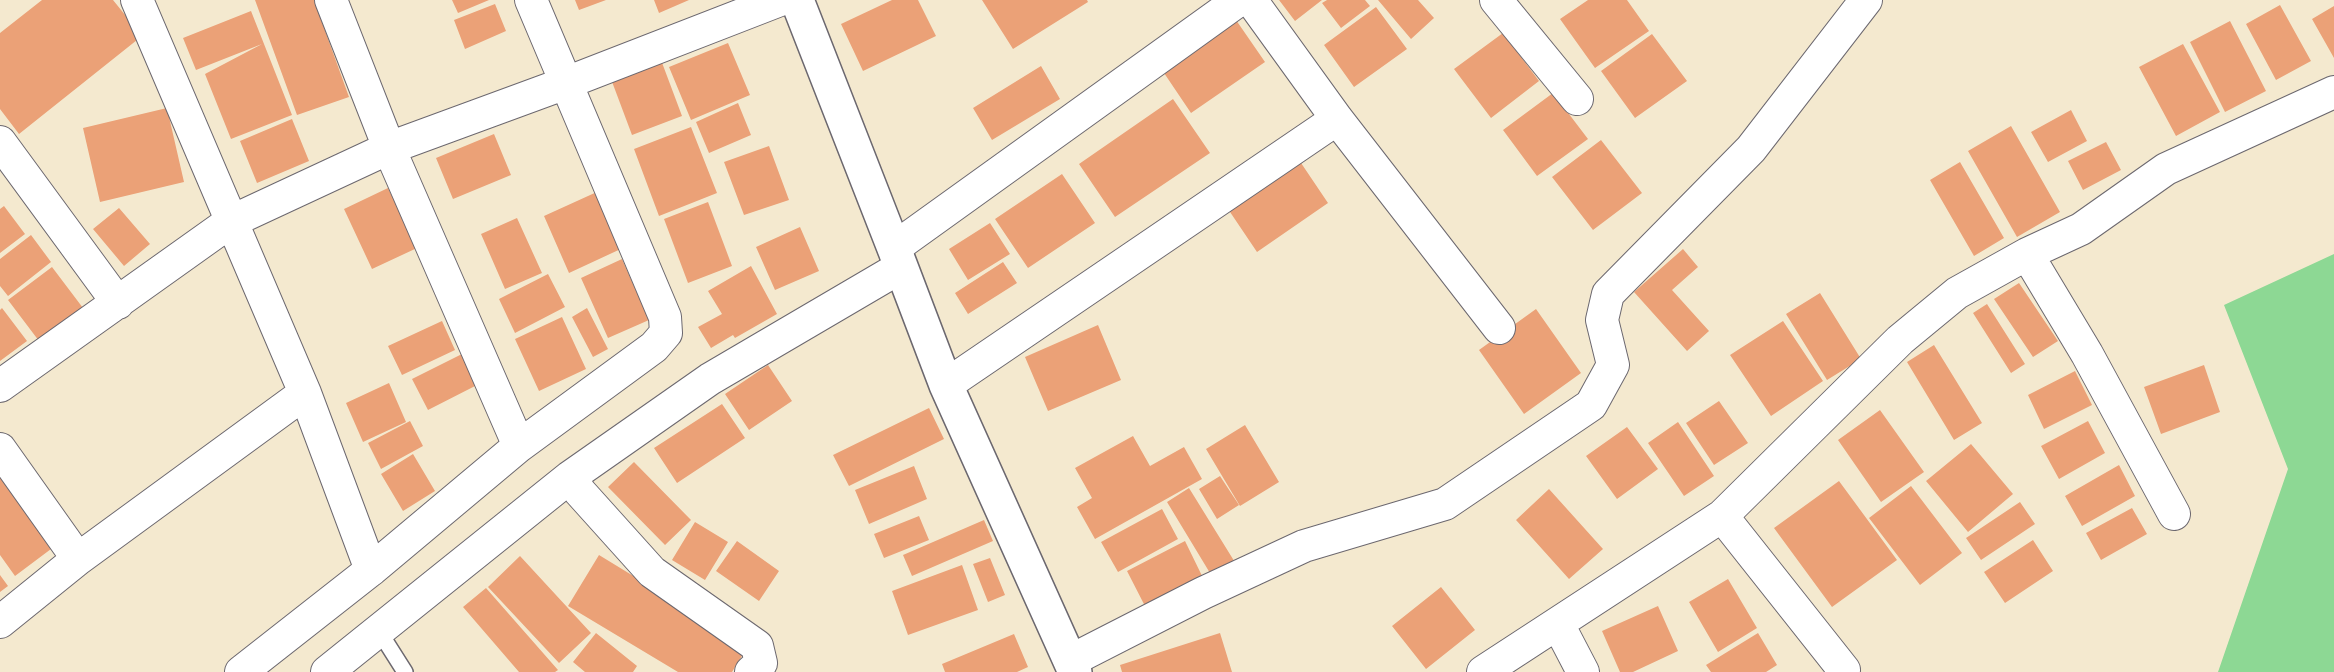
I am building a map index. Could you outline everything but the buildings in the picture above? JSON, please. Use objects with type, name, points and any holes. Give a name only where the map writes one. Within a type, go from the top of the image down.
[{"type":"main road","points":[[797,0],[946,385],[1073,667]]},
{"type":"street","points":[[137,0],[305,393],[371,570]]},
{"type":"street","points":[[331,0],[389,148],[519,446]]},
{"type":"street","points":[[241,672],[371,570],[519,446],[654,347],[666,333],[665,317],[531,0]]},
{"type":"street","points":[[0,386],[230,222],[389,148],[566,83],[780,0]]},
{"type":"street","points":[[327,672],[570,477],[710,379],[898,257],[1239,0]]},
{"type":"street","points":[[1251,0],[1337,119],[1499,328]]},
{"type":"street","points":[[1496,0],[1577,99]]},
{"type":"street","points":[[1073,667],[1203,593],[1304,546],[1445,504],[1591,405],[1613,365],[1602,320],[1608,294],[1751,149],[1866,0]]},
{"type":"street","points":[[1483,672],[1722,516],[1900,340],[1957,293],[2026,254],[2081,230],[2166,169],[2334,92]]},
{"type":"street","points":[[946,385],[1337,119]]},
{"type":"street","points":[[0,142],[118,303]]},
{"type":"street","points":[[2026,254],[2087,354],[2174,514]]},
{"type":"street","points":[[0,621],[78,559],[305,393]]},
{"type":"street","points":[[0,449],[78,559]]},
{"type":"street","points":[[570,477],[580,492],[652,572],[757,646],[760,663],[751,672]]},
{"type":"street","points":[[1722,516],[1844,670]]},
{"type":"street","points":[[1558,624],[1583,672]]},
{"type":"lane","points":[[379,631],[405,672]]},
{"type":"green space","points":[[2334,254],[2334,672],[2218,672],[2288,469],[2224,305]]}]
